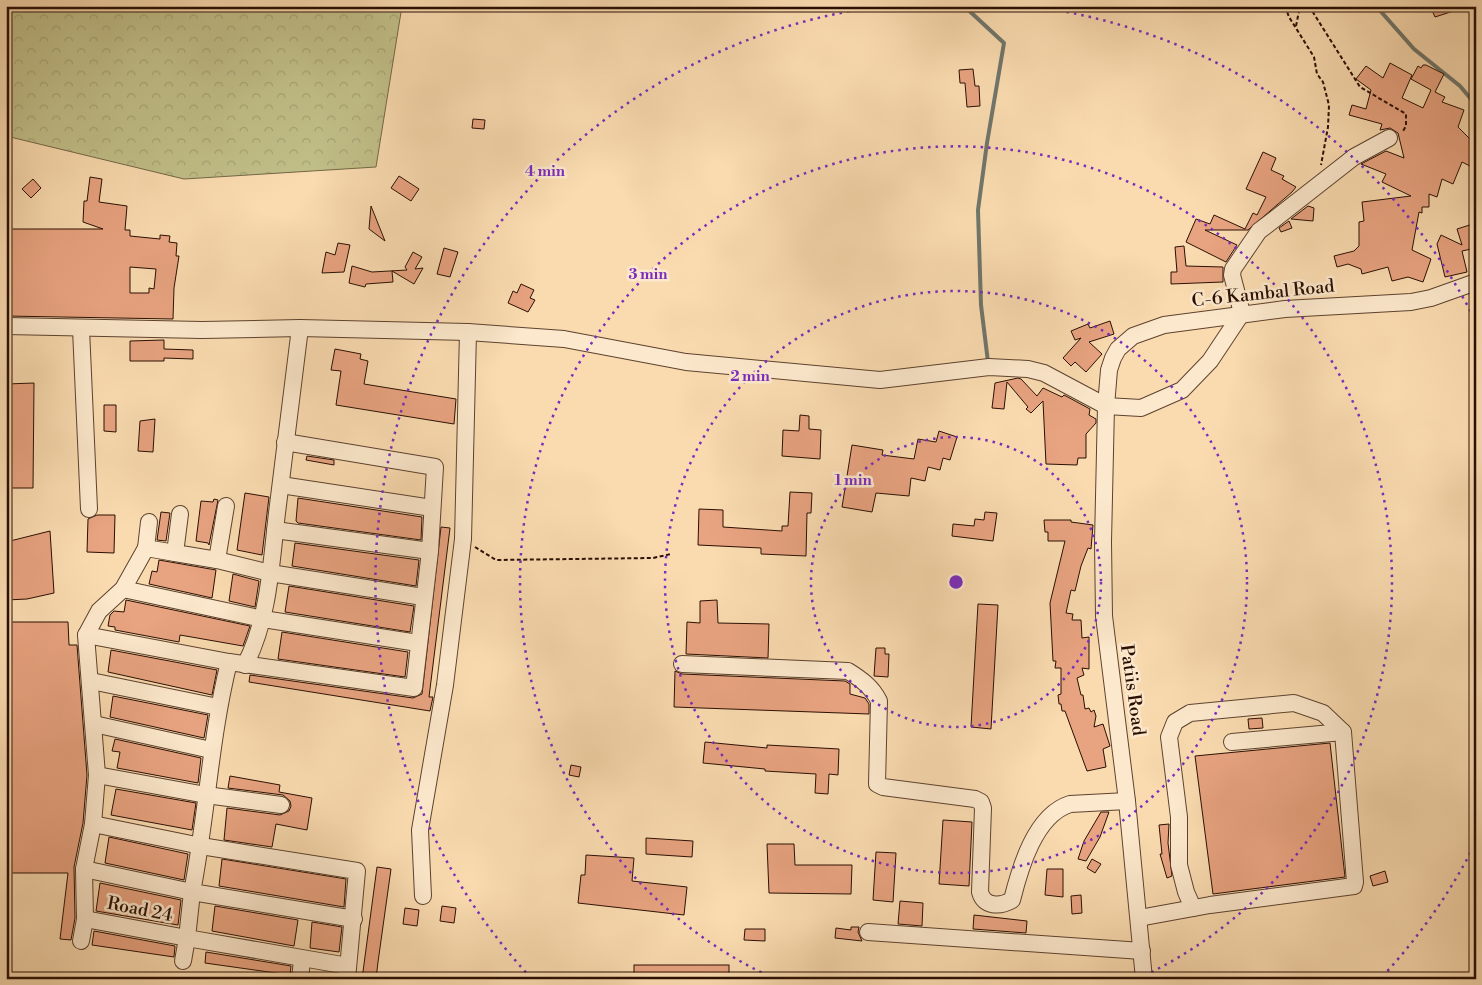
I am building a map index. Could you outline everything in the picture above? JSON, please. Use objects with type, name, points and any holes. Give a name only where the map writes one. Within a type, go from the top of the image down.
[{"type":"street","points":[[6,326],[81,329],[202,330],[300,328],[468,332],[564,339],[686,362],[880,380],[989,367],[1028,369],[1044,372],[1106,406],[1141,408],[1182,390],[1210,361],[1242,313],[1232,275],[1233,269],[1259,232],[1354,157],[1389,138]]},
{"type":"street","name":"C-6 Kambal Road","points":[[1106,406],[1109,370],[1118,349],[1133,336],[1164,325],[1242,313],[1326,306],[1411,302],[1431,298],[1476,282]]},
{"type":"street","points":[[245,665],[255,646],[263,619],[276,530],[300,328]]},
{"type":"street","points":[[81,329],[89,509]]},
{"type":"street","points":[[424,896],[420,830],[445,685],[463,539],[468,332]]},
{"type":"street","name":"Patiis Road","points":[[1106,406],[1103,542],[1104,616],[1127,801],[1144,979]]},
{"type":"street","points":[[86,635],[245,665],[414,688],[423,597],[430,551],[435,467],[285,442]]},
{"type":"street","points":[[281,485],[432,508]]},
{"type":"street","points":[[217,560],[226,506]]},
{"type":"street","points":[[175,553],[180,514]]},
{"type":"street","points":[[81,941],[85,919],[84,869],[93,824],[97,775],[86,635],[98,612],[122,589],[146,548],[149,522]]},
{"type":"street","points":[[276,530],[430,551]]},
{"type":"street","points":[[146,548],[217,560],[270,573],[423,597]]},
{"type":"street","points":[[122,589],[263,619],[418,643]]},
{"type":"street","points":[[183,961],[192,892],[201,846],[211,750],[218,707],[229,662]]},
{"type":"street","points":[[682,664],[848,672],[861,678],[875,692],[879,700],[877,784],[883,788],[975,799],[981,802],[983,808],[980,892],[982,899],[987,904],[1005,904],[1012,900],[1027,852],[1043,826],[1061,807],[1070,804],[1127,801]]},
{"type":"street","points":[[91,681],[218,707]]},
{"type":"street","points":[[1139,918],[1193,908],[1354,886],[1356,882],[1343,732],[1323,713],[1294,703],[1190,713],[1175,722],[1169,737],[1179,817],[1179,865],[1186,892],[1193,908]]},
{"type":"street","points":[[94,724],[211,750]]},
{"type":"street","points":[[1232,742],[1343,732]]},
{"type":"street","points":[[97,775],[206,795],[282,805]]},
{"type":"street","points":[[93,824],[201,846],[357,871],[354,919],[347,972]]},
{"type":"street","points":[[84,869],[192,892],[354,919]]},
{"type":"street","name":"Road 24","points":[[85,919],[302,960],[347,972]]},
{"type":"street","points":[[868,932],[1142,951]]},
{"type":"street","points":[[300,979],[302,960]]},
{"type":"path","points":[[1285,6],[1289,17],[1314,57],[1317,74],[1324,82],[1329,105],[1324,152],[1315,187]]},
{"type":"path","points":[[1296,26],[1300,6]]},
{"type":"path","points":[[1309,6],[1360,87],[1406,114],[1406,126],[1402,132],[1389,138]]},
{"type":"path","points":[[463,539],[496,560],[653,558],[671,554]]},
{"type":"green space","points":[[6,6],[402,6],[376,167],[184,179],[6,136]]},
{"type":"building","points":[[1430,6],[1462,6],[1463,8],[1435,17]]},
{"type":"building","points":[[1390,63],[1412,75],[1402,98],[1423,108],[1431,90],[1411,79],[1418,66],[1421,68],[1423,65],[1426,65],[1444,74],[1435,92],[1445,97],[1442,102],[1464,110],[1458,127],[1476,145],[1476,152],[1470,166],[1462,162],[1453,184],[1442,179],[1437,197],[1429,194],[1429,207],[1422,207],[1422,213],[1419,212],[1412,250],[1431,259],[1423,282],[1408,277],[1392,281],[1388,267],[1362,274],[1361,269],[1348,264],[1337,267],[1334,256],[1354,251],[1359,246],[1359,222],[1364,221],[1362,202],[1411,196],[1382,182],[1386,174],[1361,164],[1386,151],[1404,158],[1398,133],[1390,128],[1380,130],[1382,124],[1349,115],[1352,105],[1366,109],[1371,90],[1356,79],[1366,66],[1383,78]]},
{"type":"building","points":[[973,69],[975,86],[979,86],[980,106],[967,107],[965,83],[960,83],[959,70]]},
{"type":"building","points":[[473,119],[485,120],[484,129],[472,128]]},
{"type":"building","points":[[1263,152],[1276,158],[1271,170],[1284,176],[1282,179],[1296,187],[1292,192],[1248,230],[1205,230],[1237,245],[1226,262],[1186,242],[1196,219],[1210,224],[1214,215],[1245,229],[1253,213],[1257,215],[1266,197],[1246,189]]},
{"type":"building","points":[[399,176],[419,189],[411,201],[391,188]]},
{"type":"building","points":[[90,177],[102,179],[99,202],[127,206],[125,230],[130,230],[130,236],[160,239],[160,235],[170,236],[169,242],[177,243],[176,256],[179,256],[174,288],[173,319],[6,316],[6,229],[103,229],[83,222],[84,201],[87,201]],"holes":[[[130,267],[156,269],[154,289],[149,288],[149,293],[130,293]]]},
{"type":"building","points":[[33,179],[41,188],[31,198],[22,189]]},
{"type":"building","points":[[371,206],[385,241],[369,229]]},
{"type":"building","points":[[1308,206],[1314,208],[1313,221],[1291,219]]},
{"type":"building","points":[[1289,221],[1292,228],[1281,232],[1279,228]]},
{"type":"building","points":[[1476,223],[1476,248],[1462,251],[1467,272],[1445,277],[1437,244],[1441,235],[1462,245],[1457,229]]},
{"type":"building","points":[[338,243],[350,245],[344,272],[322,273],[326,252],[335,255]]},
{"type":"building","points":[[1184,246],[1186,266],[1223,267],[1223,282],[1171,284],[1171,272],[1177,272],[1175,247]]},
{"type":"building","points":[[444,248],[458,252],[450,277],[437,274]]},
{"type":"building","points":[[413,252],[422,257],[415,269],[423,268],[414,284],[392,271],[393,282],[366,284],[365,287],[349,283],[352,266],[372,272],[407,270],[405,267]]},
{"type":"building","points":[[521,284],[534,290],[530,298],[535,300],[528,312],[508,303],[513,291],[517,293]]},
{"type":"building","points":[[1110,321],[1114,334],[1089,342],[1102,354],[1086,372],[1075,362],[1071,366],[1063,358],[1081,338],[1075,340],[1071,331],[1088,324],[1090,328]]},
{"type":"building","points":[[164,340],[164,349],[193,350],[193,359],[164,358],[164,361],[130,361],[130,341]]},
{"type":"building","points":[[335,349],[361,354],[360,359],[368,361],[364,384],[456,399],[454,424],[336,405],[341,371],[331,370]]},
{"type":"building","points":[[1018,378],[1037,396],[1043,388],[1062,397],[1064,395],[1090,409],[1089,415],[1096,419],[1096,423],[1086,434],[1086,458],[1078,458],[1077,465],[1046,464],[1043,401],[1031,413],[1026,409],[1028,407],[1007,382],[1004,409],[992,408],[995,383]]},
{"type":"building","points":[[34,383],[33,488],[6,488],[6,384]]},
{"type":"building","points":[[104,405],[116,405],[116,432],[104,431]]},
{"type":"building","points":[[800,415],[809,416],[809,429],[821,430],[820,459],[782,456],[783,430],[799,431]]},
{"type":"building","points":[[155,419],[153,452],[138,451],[140,421]]},
{"type":"building","points":[[939,431],[957,437],[950,460],[943,458],[940,470],[928,467],[925,481],[911,478],[909,496],[876,493],[872,512],[842,507],[852,445],[883,450],[882,455],[914,459],[918,439],[936,442]]},
{"type":"building","points":[[307,456],[334,460],[334,465],[306,460]]},
{"type":"building","points":[[790,492],[812,493],[811,513],[807,513],[806,556],[761,554],[761,548],[698,545],[699,509],[723,510],[723,527],[782,531],[782,526],[788,526]]},
{"type":"building","points":[[245,493],[269,497],[262,555],[237,550]]},
{"type":"building","points":[[298,498],[422,517],[421,540],[298,523],[296,521]]},
{"type":"building","points":[[214,499],[218,500],[209,545],[208,543],[196,541],[201,501],[213,502]]},
{"type":"building","points":[[161,512],[170,513],[166,541],[157,540]]},
{"type":"building","points":[[985,512],[997,513],[993,541],[952,536],[953,524],[974,526],[975,519],[984,520]]},
{"type":"building","points":[[97,515],[115,515],[114,553],[87,552],[88,519]]},
{"type":"building","points":[[1044,520],[1071,520],[1071,522],[1093,525],[1091,549],[1088,548],[1081,566],[1075,591],[1071,590],[1066,613],[1073,614],[1072,620],[1081,620],[1082,638],[1089,637],[1089,669],[1082,668],[1084,675],[1077,678],[1081,695],[1083,695],[1085,709],[1089,708],[1091,712],[1094,710],[1096,716],[1094,727],[1103,724],[1110,746],[1103,749],[1106,767],[1087,771],[1065,711],[1062,711],[1061,704],[1059,704],[1061,668],[1055,668],[1056,661],[1053,661],[1050,603],[1065,541],[1048,541],[1048,532],[1045,532]]},
{"type":"building","points":[[441,527],[450,528],[429,697],[433,697],[430,711],[249,682],[250,675],[413,698],[422,694]]},
{"type":"building","points":[[50,531],[54,593],[27,599],[6,600],[6,542]]},
{"type":"building","points":[[295,543],[419,560],[416,586],[292,566]]},
{"type":"building","points":[[159,560],[216,570],[212,598],[149,584],[152,571],[157,572]]},
{"type":"building","points":[[233,574],[259,581],[255,607],[229,601]]},
{"type":"building","points":[[289,586],[414,606],[410,632],[285,612]]},
{"type":"building","points":[[126,600],[250,626],[243,646],[180,635],[179,642],[115,630],[115,627],[108,626],[110,615],[114,611],[124,612]]},
{"type":"building","points":[[717,600],[718,623],[769,624],[768,658],[686,654],[687,622],[700,623],[700,601]]},
{"type":"building","points":[[978,604],[998,605],[991,729],[971,727]]},
{"type":"building","points":[[6,622],[68,622],[69,645],[77,645],[87,775],[83,823],[74,867],[75,918],[71,940],[60,939],[68,873],[6,873]]},
{"type":"building","points":[[282,632],[408,652],[405,677],[278,659]]},
{"type":"building","points":[[876,648],[885,648],[885,654],[889,654],[888,677],[874,676]]},
{"type":"building","points":[[111,650],[217,670],[212,695],[108,672]]},
{"type":"building","points":[[675,671],[682,674],[845,681],[850,684],[850,694],[865,698],[869,704],[869,714],[674,707]]},
{"type":"building","points":[[113,696],[208,715],[204,738],[110,717]]},
{"type":"building","points":[[1262,718],[1263,728],[1249,729],[1248,719]]},
{"type":"building","points":[[115,739],[201,758],[198,783],[117,768],[120,752],[112,751]]},
{"type":"building","points":[[705,742],[767,748],[767,745],[839,749],[838,775],[829,774],[828,794],[815,793],[816,774],[765,771],[765,769],[703,763]]},
{"type":"building","points":[[1330,743],[1345,877],[1213,894],[1195,756]]},
{"type":"building","points":[[571,765],[581,767],[579,777],[569,775]]},
{"type":"building","points":[[230,776],[280,785],[279,792],[312,798],[307,830],[276,824],[272,847],[224,840],[227,808],[280,815],[289,811],[291,806],[290,801],[283,795],[228,788]]},
{"type":"building","points":[[116,789],[196,803],[192,830],[111,815]]},
{"type":"building","points":[[1101,812],[1109,812],[1100,837],[1086,861],[1078,859],[1084,841]]},
{"type":"building","points":[[943,820],[972,822],[969,886],[939,884]]},
{"type":"building","points":[[1169,824],[1168,843],[1172,876],[1167,878],[1160,854],[1162,854],[1159,825]]},
{"type":"building","points":[[109,837],[188,854],[184,880],[105,863]]},
{"type":"building","points":[[646,838],[693,841],[692,857],[646,854]]},
{"type":"building","points":[[767,844],[794,844],[795,865],[852,865],[851,894],[769,893]]},
{"type":"building","points":[[876,852],[896,853],[893,902],[873,900]]},
{"type":"building","points":[[586,855],[634,858],[632,881],[687,887],[684,915],[578,903],[581,875],[585,875]]},
{"type":"building","points":[[222,859],[346,879],[344,907],[219,886]]},
{"type":"building","points":[[1092,859],[1101,864],[1095,873],[1087,868]]},
{"type":"building","points":[[377,867],[391,869],[376,979],[362,979]]},
{"type":"building","points":[[1047,869],[1063,869],[1063,897],[1045,895]]},
{"type":"building","points":[[1385,871],[1388,882],[1373,886],[1370,876]]},
{"type":"building","points":[[100,883],[181,900],[178,925],[96,911]]},
{"type":"building","points":[[1081,895],[1082,913],[1072,914],[1071,896]]},
{"type":"building","points":[[900,901],[923,903],[922,926],[898,924]]},
{"type":"building","points":[[215,906],[298,920],[294,946],[212,931]]},
{"type":"building","points":[[442,906],[456,908],[454,923],[440,921]]},
{"type":"building","points":[[405,908],[419,910],[417,926],[403,924]]},
{"type":"building","points":[[974,915],[1027,921],[1026,933],[973,929]]},
{"type":"building","points":[[312,922],[342,927],[339,952],[310,948]]},
{"type":"building","points":[[851,927],[859,927],[858,932],[862,941],[835,938],[836,928],[851,930]]},
{"type":"building","points":[[745,929],[765,929],[765,941],[744,940]]},
{"type":"building","points":[[94,931],[175,946],[174,957],[92,945]]},
{"type":"building","points":[[206,952],[291,966],[290,975],[205,963]]},
{"type":"building","points":[[634,965],[729,965],[729,979],[634,979]]},
{"type":"waterway","points":[[964,6],[1004,43],[978,210],[981,305],[988,362]]},
{"type":"waterway","points":[[1376,6],[1414,49],[1460,86],[1476,105]]}]
